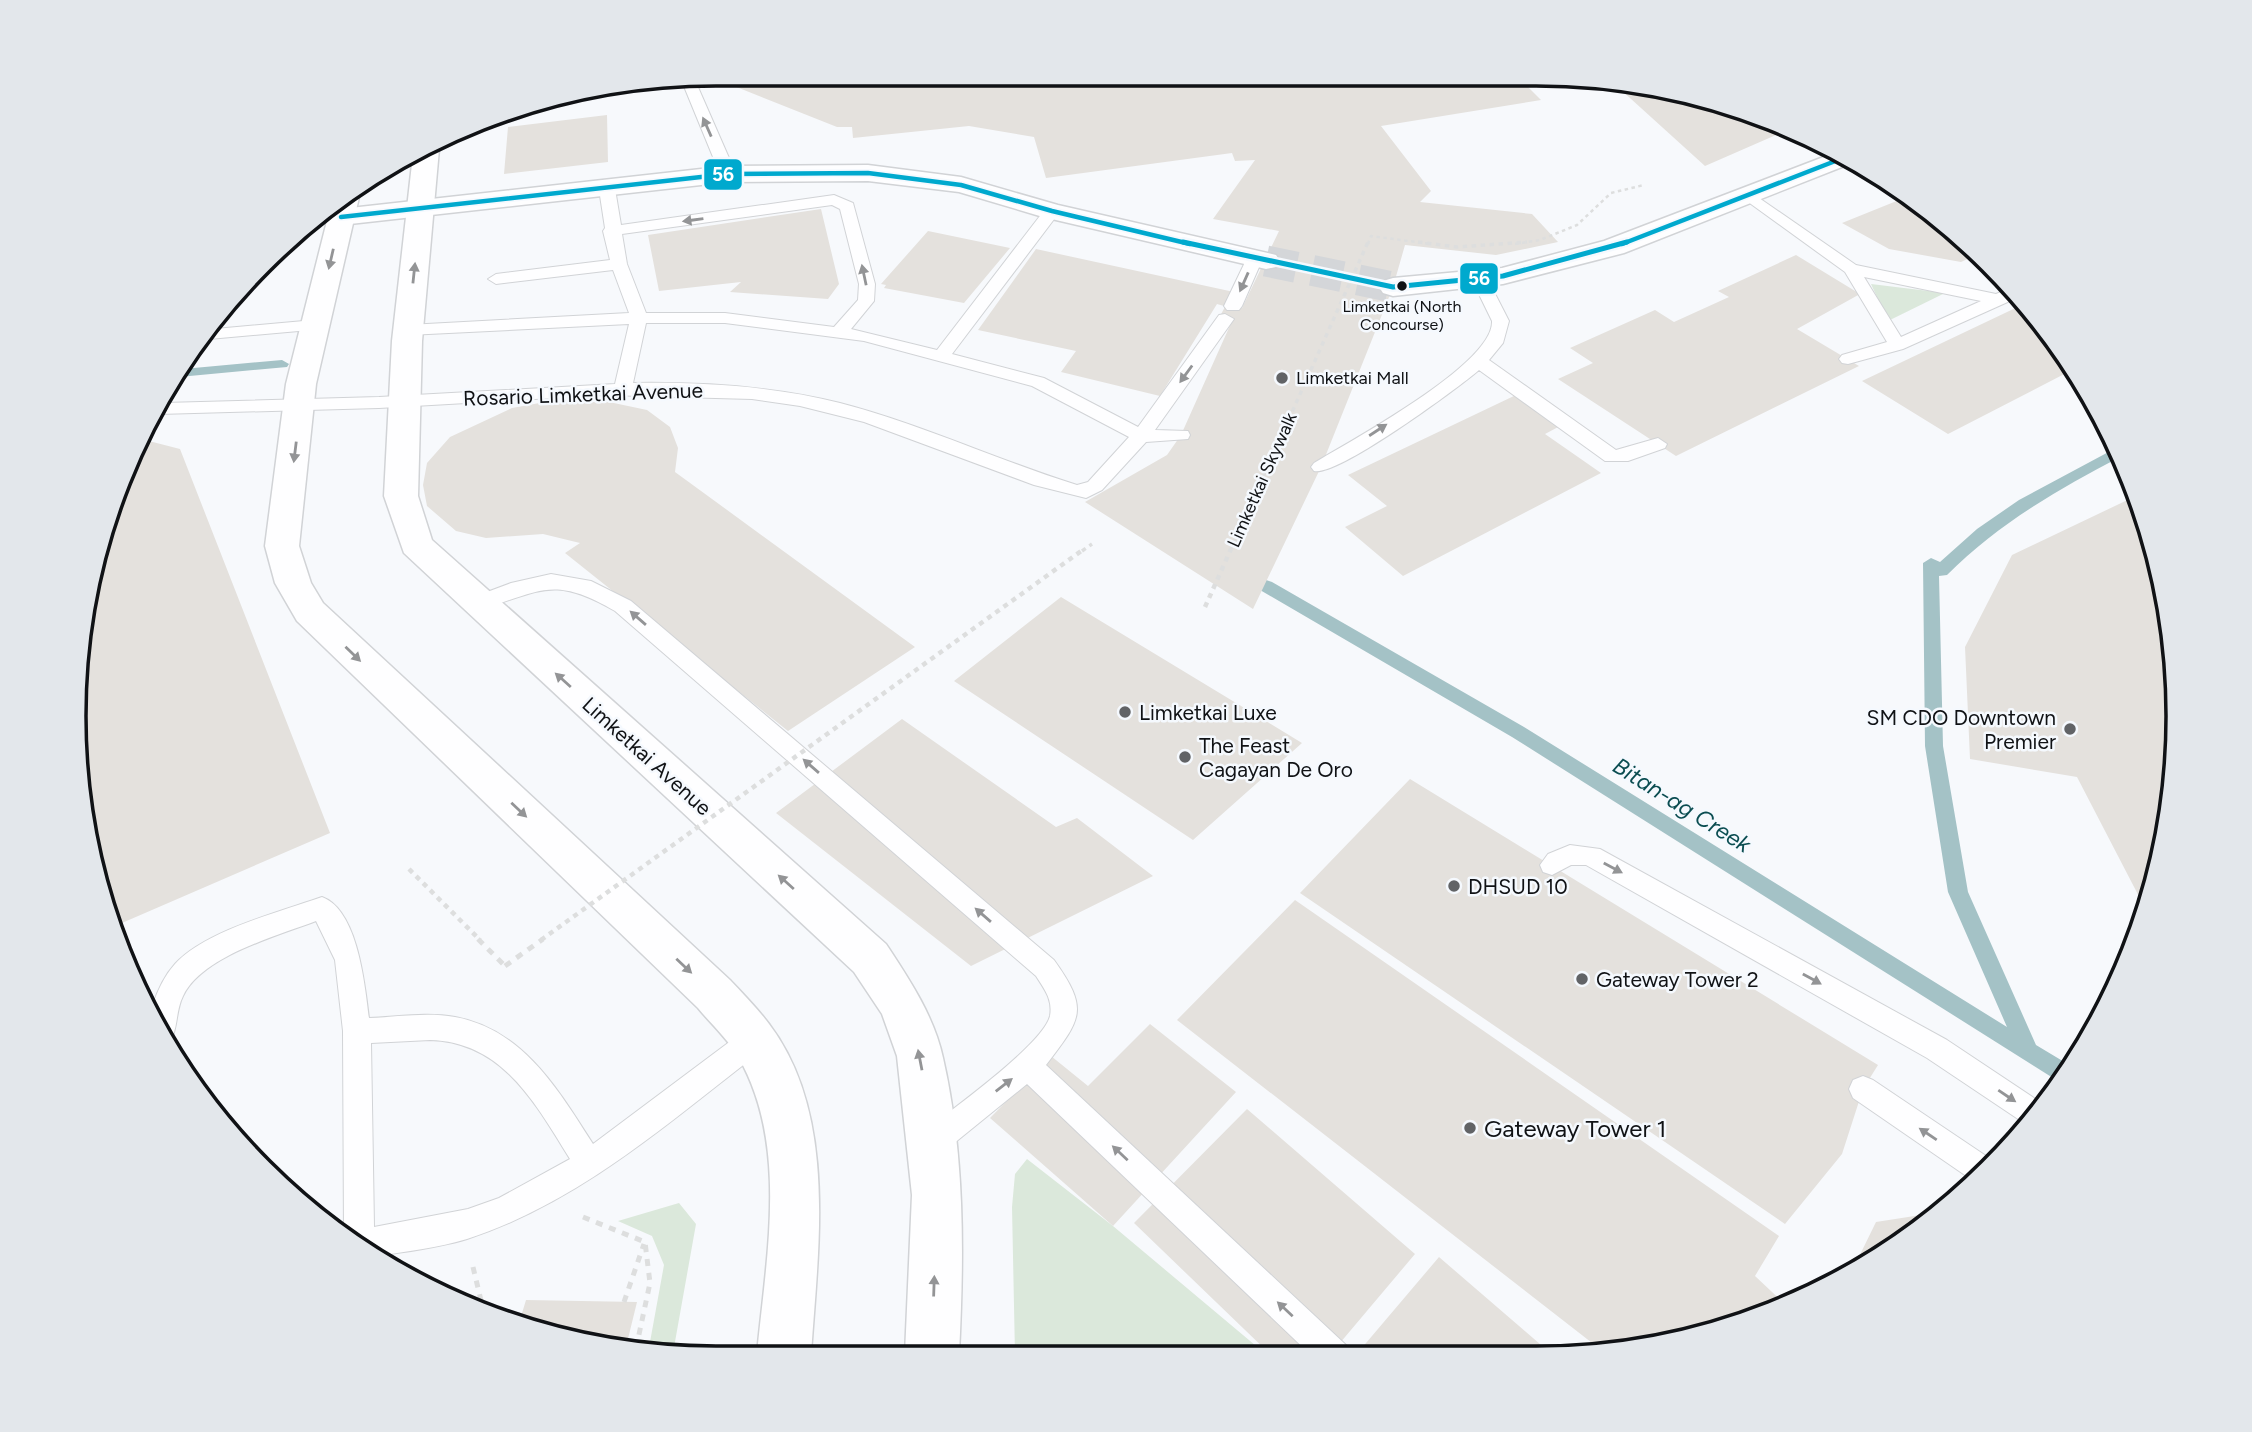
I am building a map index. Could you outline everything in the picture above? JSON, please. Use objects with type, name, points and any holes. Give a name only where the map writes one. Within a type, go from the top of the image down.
[{"type":"street","name":"Limketkai Avenue","points":[[424,158],[408,330],[401,496],[416,545],[870,958],[901,1005],[920,1056],[937,1195],[932,1346]]},
{"type":"street","points":[[1393,287],[1535,270],[1614,247],[1835,161]]},
{"type":"street","points":[[347,205],[421,207],[728,174],[816,171],[919,177],[1261,259]]},
{"type":"street","points":[[343,208],[301,384],[301,403],[282,546],[293,583],[310,612],[714,995],[754,1040],[774,1078],[794,1157],[795,1214],[785,1346]]},
{"type":"lane","points":[[691,87],[728,174]]},
{"type":"lane","points":[[607,189],[611,231],[618,264],[639,318],[622,389]]},
{"type":"lane","points":[[1749,196],[1851,269],[1897,345]]},
{"type":"lane","points":[[611,231],[834,200],[847,206],[867,284],[866,301],[838,332]]},
{"type":"lane","points":[[942,355],[1052,211]]},
{"type":"lane","points":[[1142,436],[1229,312],[1261,259]]},
{"type":"lane","points":[[496,279],[618,264]]},
{"type":"lane","points":[[1851,269],[1999,300]]},
{"type":"lane","points":[[1321,467],[1465,375],[1480,362],[1497,341],[1501,320],[1479,278]]},
{"type":"lane","points":[[1848,359],[1897,345],[2007,297]]},
{"type":"lane","points":[[408,330],[639,318],[725,318],[838,332],[942,355],[1038,382],[1142,436],[1181,435]]},
{"type":"lane","points":[[215,334],[315,325]]},
{"type":"lane","points":[[1480,362],[1612,457],[1629,455],[1658,444]]},
{"type":"lane","name":"Rosario Limketkai Avenue","points":[[166,409],[405,401],[622,389],[708,388],[839,409],[887,422],[1076,491],[1086,492],[1095,486],[1142,436]]},
{"type":"lane","points":[[478,603],[528,584],[566,580],[594,587],[623,606],[1045,968],[1063,994],[1063,1021],[1028,1066],[932,1143]]},
{"type":"lane","points":[[1552,864],[1561,857],[1575,853],[1603,862],[1937,1049],[2028,1110]]},
{"type":"lane","points":[[163,1018],[164,1005],[186,970],[216,952],[322,908],[340,935],[348,960],[356,1031],[358,1234]]},
{"type":"lane","points":[[356,1031],[457,1029],[492,1044],[535,1080],[589,1163]]},
{"type":"lane","points":[[370,1243],[468,1224],[526,1199],[589,1163],[754,1040]]},
{"type":"lane","points":[[1028,1066],[1324,1346]]},
{"type":"lane","points":[[1863,1089],[1977,1167]]},
{"type":"path","name":"Limketkai Skywalk","points":[[1205,607],[1371,236],[1457,247],[1500,246],[1540,240],[1577,225],[1611,193],[1644,185]]},
{"type":"path","points":[[410,869],[505,966],[1092,544]]},
{"type":"path","points":[[526,1199],[606,1225],[645,1242],[651,1258],[652,1273],[637,1341]]},
{"type":"path","points":[[624,1302],[645,1242]]},
{"type":"green space","points":[[1871,284],[1945,293],[1888,321]]},
{"type":"green space","points":[[1027,1159],[1113,1226],[1256,1346],[1015,1346],[1012,1207],[1015,1174]]},
{"type":"green space","points":[[679,1203],[696,1224],[674,1345],[650,1343],[664,1265],[652,1236],[618,1221]]},
{"type":"building","name":"Limketkai Mall","points":[[734,86],[1527,86],[1541,100],[1381,126],[1431,191],[1420,202],[1532,214],[1558,242],[1496,255],[1405,245],[1393,287],[1321,467],[1253,609],[1085,502],[1167,455],[1181,435],[1232,321],[1219,318],[1226,305],[1242,308],[1279,231],[1213,219],[1255,160],[1235,161],[1232,153],[1046,178],[1034,137],[969,126],[853,138],[852,127],[837,127]]},
{"type":"building","points":[[1623,92],[1699,107],[1778,134],[1705,166]]},
{"type":"building","points":[[607,115],[608,162],[504,174],[508,127]]},
{"type":"building","points":[[1898,200],[1969,258],[1961,262],[1889,249],[1842,223]]},
{"type":"building","points":[[821,209],[839,284],[828,299],[730,292],[741,282],[659,291],[648,235]]},
{"type":"building","points":[[928,231],[1010,248],[964,303],[884,288],[886,285],[881,284]]},
{"type":"building","points":[[1036,249],[1234,292],[1224,306],[1217,304],[1160,396],[1061,372],[1076,351],[978,330]]},
{"type":"building","points":[[1796,255],[1860,294],[1797,329],[1859,366],[1676,456],[1558,379],[1593,363],[1570,348],[1655,310],[1674,322],[1729,297],[1718,291]]},
{"type":"building","points":[[2016,308],[2065,374],[1948,434],[1862,381]]},
{"type":"building","points":[[1516,395],[1562,425],[1545,434],[1601,473],[1403,576],[1345,527],[1387,506],[1348,475]]},
{"type":"building","points":[[545,402],[609,402],[647,410],[670,427],[678,448],[675,472],[915,647],[788,731],[565,553],[580,543],[543,534],[486,538],[456,531],[427,506],[423,485],[427,463],[450,437],[512,408]]},
{"type":"building","points":[[149,441],[180,449],[330,833],[121,924],[107,879],[91,798],[87,757],[87,675],[91,634],[107,553],[119,513]]},
{"type":"building","name":"SM CDO Downtown Premier","points":[[2128,500],[2145,553],[2154,593],[2165,675],[2165,757],[2161,798],[2139,897],[2077,777],[1970,759],[1965,647],[2012,555]]},
{"type":"building","name":"Limketkai Luxe","points":[[1061,597],[1302,743],[1193,840],[954,681]]},
{"type":"building","points":[[902,719],[1056,827],[1077,818],[1153,876],[971,966],[776,813]]},
{"type":"building","name":"Gateway Tower 2","points":[[1410,779],[1878,1065],[1863,1089],[1842,1154],[1785,1224],[1300,893]]},
{"type":"building","name":"Gateway Tower 1","points":[[1295,900],[1779,1236],[1755,1276],[1778,1298],[1699,1325],[1593,1343],[1177,1020]]},
{"type":"building","points":[[1150,1024],[1236,1092],[1113,1226],[990,1118],[1051,1056],[1088,1086]]},
{"type":"building","points":[[1247,1109],[1415,1254],[1337,1346],[1262,1346],[1134,1223]]},
{"type":"building","points":[[1921,1215],[1859,1257],[1876,1222]]},
{"type":"building","points":[[1439,1257],[1542,1346],[1536,1346],[1363,1346]]},
{"type":"building","points":[[526,1300],[637,1302],[628,1340],[553,1325],[521,1315]]},
{"type":"waterway","name":"Bitan-ag Creek","points":[[188,372],[282,364]]},
{"type":"waterway","points":[[2028,1051],[1958,892],[1934,746],[1931,563],[1941,571],[2003,517],[2046,490],[2110,456]]},
{"type":"waterway","name":"Bitan-ag Creek","points":[[1266,586],[1518,732],[2028,1051]]},
{"type":"waterway","name":"Bitan-ag Creek","points":[[2028,1051],[2057,1070]]},
{"type":"tunnel","points":[[1266,261],[1393,287]]},
{"type":"transit line","name":"56","points":[[341,217],[728,174],[868,173],[961,185],[1052,211],[1208,248],[1393,287],[1503,276],[1614,247],[1835,161]]},
{"type":"place","name":"Limketkai (North Concourse)","points":[[1402,286]]},
{"type":"place","name":"Limketkai Mall","points":[[1282,378]]},
{"type":"place","name":"Limketkai Luxe","points":[[1125,712]]},
{"type":"place","name":"SM CDO Downtown Premier","points":[[2070,729]]},
{"type":"place","name":"The Feast Cagayan De Oro","points":[[1185,757]]},
{"type":"place","name":"DHSUD 10","points":[[1454,886]]},
{"type":"place","name":"Gateway Tower 2","points":[[1582,979]]},
{"type":"place","name":"Gateway Tower 1","points":[[1470,1128]]}]
